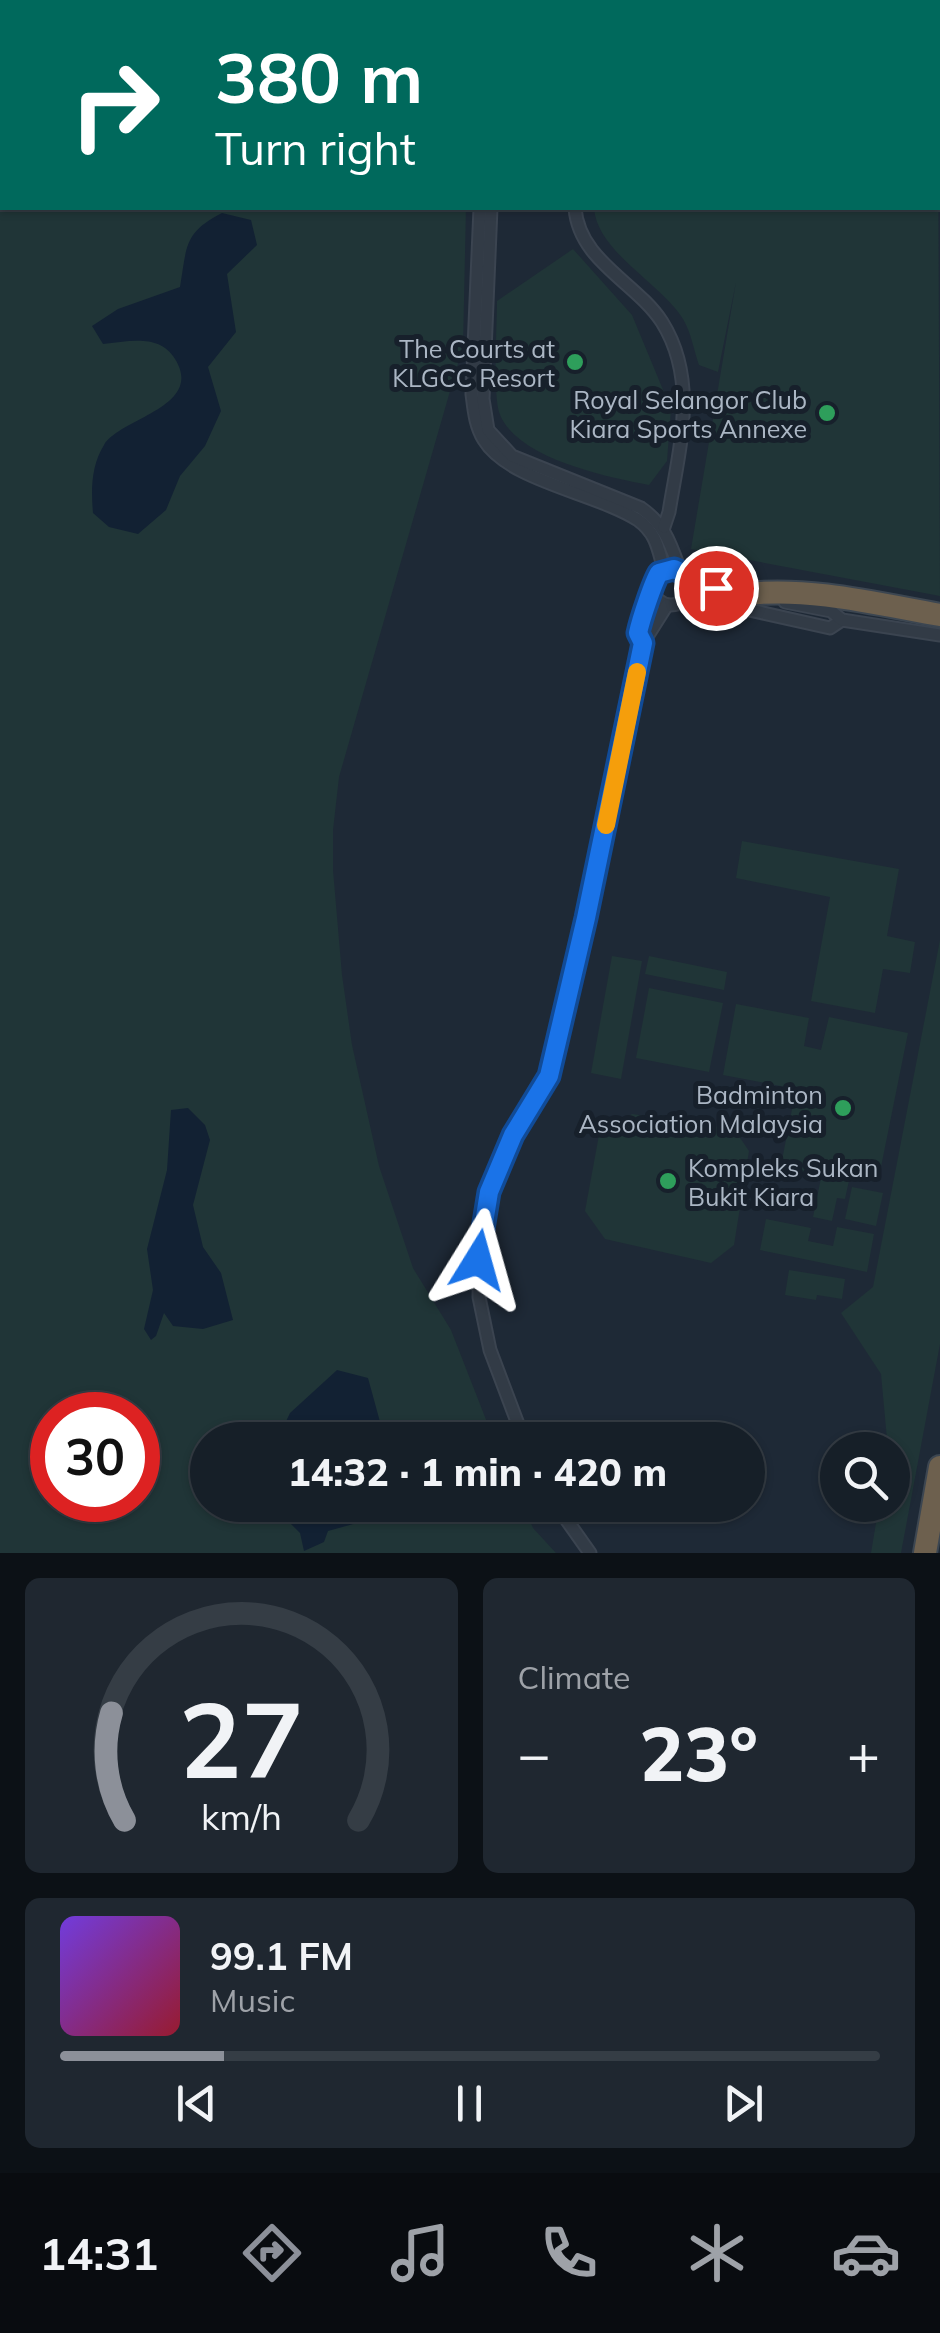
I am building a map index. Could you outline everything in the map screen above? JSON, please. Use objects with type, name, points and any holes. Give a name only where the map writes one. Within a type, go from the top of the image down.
[{"type":"highway","points":[[747,594],[770,592],[856,600],[940,615]]},
{"type":"highway","points":[[926,1553],[940,1467]]},
{"type":"street","points":[[480,210],[472,394],[475,422],[485,442],[504,462],[632,516],[648,527],[658,544],[664,570]]},
{"type":"street","points":[[490,210],[482,399],[488,430],[512,456],[641,508],[664,526],[690,585],[688,596],[678,604],[666,605]]},
{"type":"street","points":[[575,210],[579,228],[594,254],[662,323],[684,380],[685,408],[664,526]]},
{"type":"street","points":[[664,570],[682,572],[716,588],[831,611],[842,620],[940,635]]},
{"type":"street","points":[[643,643],[638,633],[654,582],[664,570]]},
{"type":"street","points":[[654,592],[666,605]]},
{"type":"street","points":[[688,596],[830,628],[842,620]]},
{"type":"street","points":[[517,1422],[490,1350],[479,1297],[480,1236],[489,1192],[513,1135],[549,1076],[576,970],[643,643],[666,605]]},
{"type":"street","points":[[568,1522],[590,1553]]},
{"type":"green space","points":[[0,210],[466,210],[463,346],[339,777],[333,870],[352,1045],[379,1166],[413,1268],[451,1330],[487,1422],[190,1422],[190,1522],[530,1522],[556,1553],[0,1553]]},
{"type":"green space","name":"Royal Selangor Club Kiara Sports Annexe","points":[[594,210],[938,210],[940,596],[691,549],[736,282],[718,372],[699,365],[683,319],[618,253],[598,224]]},
{"type":"green space","name":"The Courts at KLGCC Resort","points":[[573,249],[632,315],[671,409],[667,461],[649,485],[587,471],[542,453],[508,428],[499,412],[497,301]]},
{"type":"green space","points":[[742,841],[899,869],[887,936],[915,942],[910,973],[883,969],[875,1013],[811,1001],[830,897],[736,878]]},
{"type":"green space","points":[[940,940],[940,1344],[910,1505],[910,1432],[886,1432],[881,1374],[841,1313],[873,1287]]},
{"type":"green space","points":[[612,956],[642,961],[621,1079],[591,1073]]},
{"type":"green space","points":[[649,956],[727,972],[724,990],[645,974]]},
{"type":"green space","points":[[649,988],[723,1003],[709,1072],[636,1058]]},
{"type":"green space","name":"Badminton Association Malaysia","points":[[736,1004],[809,1018],[804,1046],[821,1050],[829,1017],[908,1033],[880,1172],[852,1167],[845,1199],[837,1198],[832,1221],[813,1217],[821,1178],[780,1170],[796,1089],[723,1075]]},
{"type":"green space","name":"Kompleks Sukan Bukit Kiara","points":[[632,1114],[734,1129],[749,1151],[734,1245],[711,1263],[605,1239],[585,1211],[599,1135]]},
{"type":"green space","name":"Badminton Association Malaysia","points":[[852,1187],[883,1193],[876,1226],[845,1219]]},
{"type":"green space","points":[[766,1219],[811,1228],[808,1241],[833,1246],[837,1227],[874,1234],[867,1272],[760,1250]]},
{"type":"green space","points":[[789,1270],[845,1279],[842,1299],[785,1295]]},
{"type":"green space","points":[[876,1522],[907,1522],[901,1553],[871,1553]]},
{"type":"water","points":[[222,213],[251,220],[257,245],[227,274],[236,332],[208,367],[221,411],[205,446],[180,476],[166,510],[138,534],[109,527],[93,513],[93,478],[100,453],[113,436],[170,400],[179,389],[181,375],[175,359],[161,345],[142,341],[103,344],[92,326],[118,309],[180,287],[189,242],[200,227]]},
{"type":"water","points":[[188,1108],[205,1125],[210,1140],[193,1205],[203,1247],[221,1273],[233,1320],[203,1329],[173,1326],[164,1313],[151,1340],[144,1329],[153,1290],[147,1249],[167,1170],[171,1110]]},
{"type":"water","points":[[337,1370],[368,1378],[380,1422],[286,1422],[290,1413]]},
{"type":"water","points":[[289,1522],[361,1522],[328,1531],[324,1542],[304,1551],[300,1533]]},
{"type":"slow traffic","points":[[606,825],[637,672]]},
{"type":"place","name":"The Courts at KLGCC Resort","points":[[575,362]]},
{"type":"place","name":"Royal Selangor Club Kiara Sports Annexe","points":[[827,413]]},
{"type":"place","name":"Badminton Association Malaysia","points":[[843,1108]]},
{"type":"place","name":"Kompleks Sukan Bukit Kiara","points":[[668,1181]]},
{"type":"route","points":[[478,1260],[489,1192],[513,1135],[549,1076],[616,778],[643,643],[638,633],[640,623],[654,592],[654,582],[659,573],[674,569],[716,588]]}]
